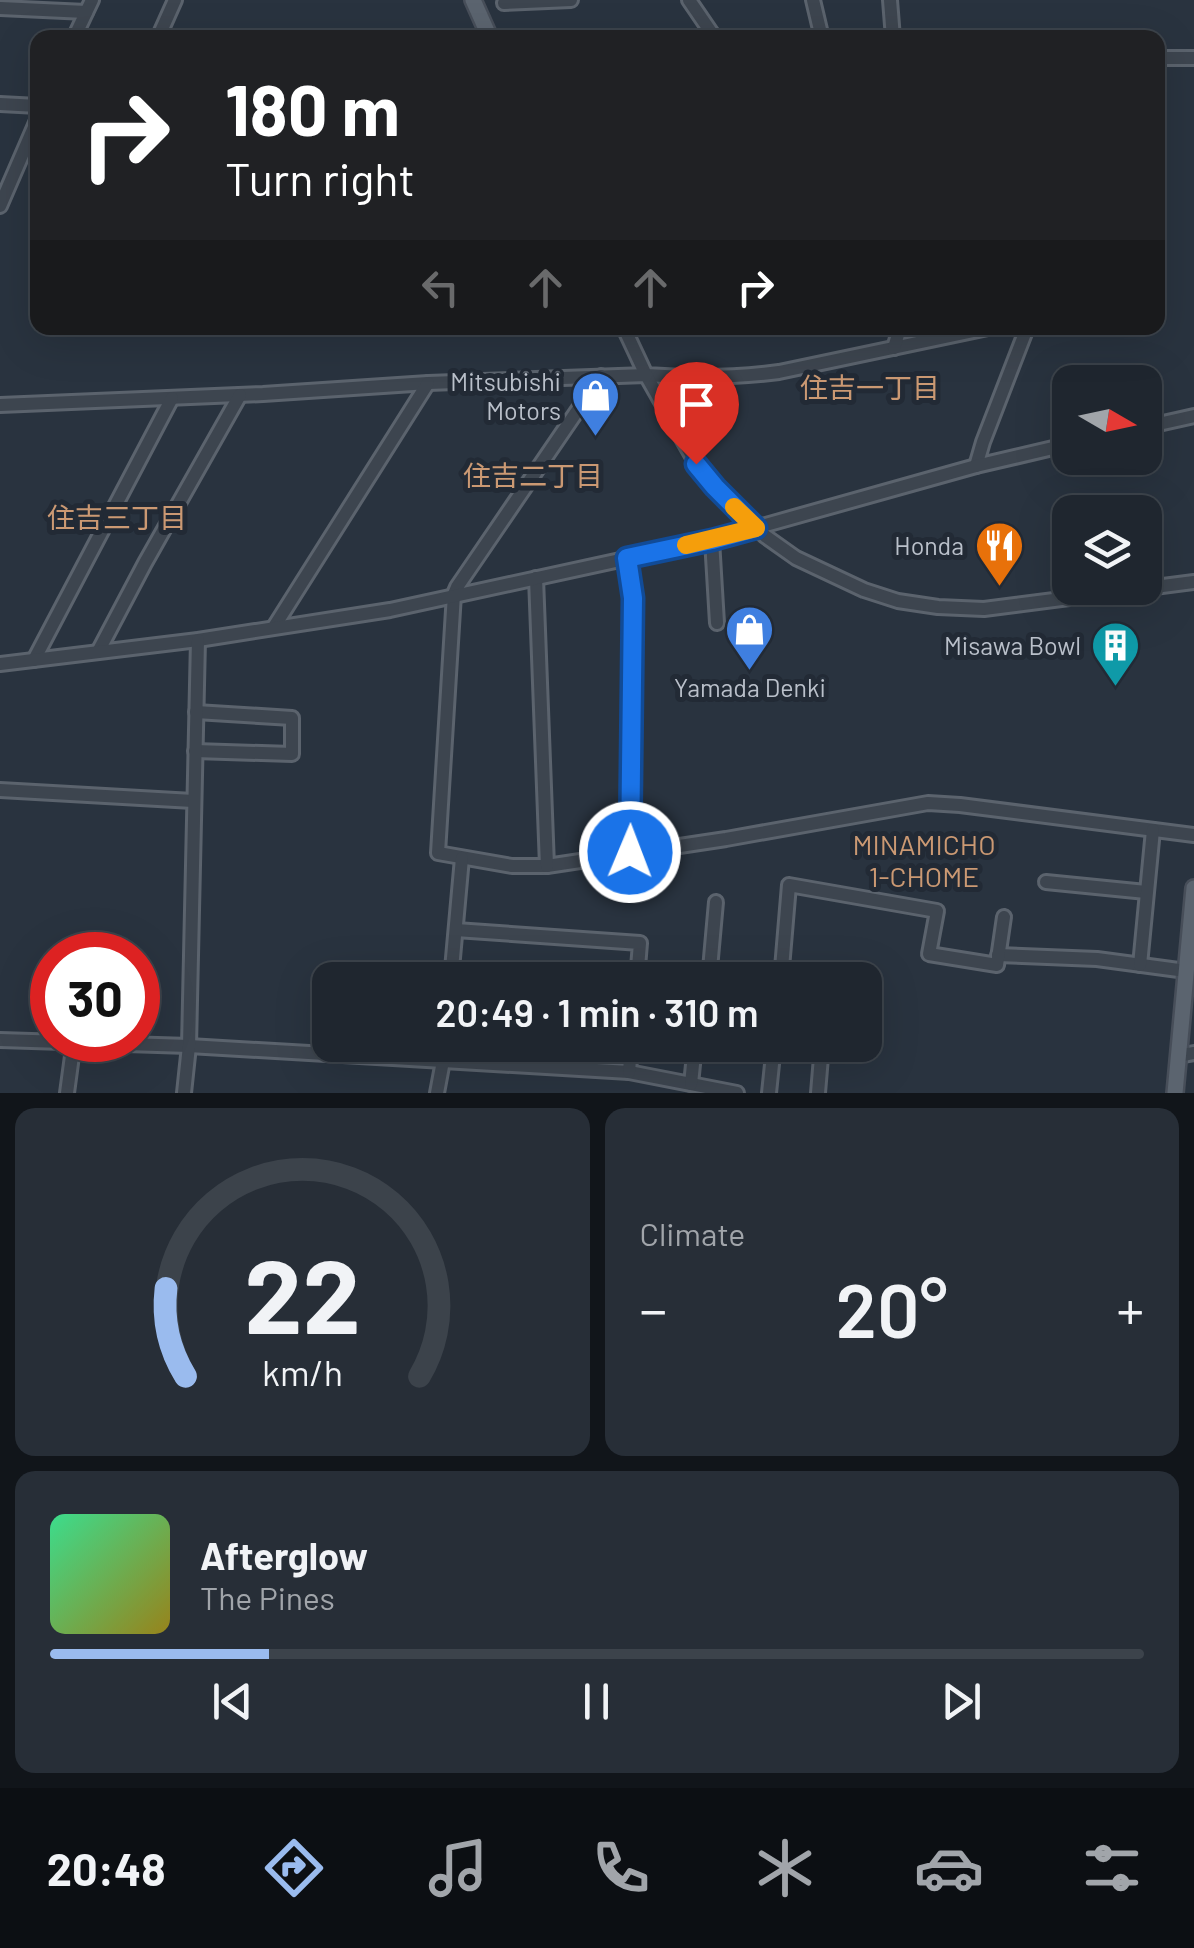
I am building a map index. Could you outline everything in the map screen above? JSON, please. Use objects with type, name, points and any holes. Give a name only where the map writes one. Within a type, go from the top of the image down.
[{"type":"main road","points":[[476,6],[486,30]]},
{"type":"main road","points":[[1176,1093],[1186,1055],[1186,971],[1194,888]]},
{"type":"street","points":[[161,30],[174,0]]},
{"type":"street","points":[[476,6],[571,0]]},
{"type":"street","points":[[688,0],[710,30]]},
{"type":"street","points":[[814,0],[820,30]]},
{"type":"street","points":[[890,0],[892,30]]},
{"type":"street","points":[[0,8],[89,6],[77,30]]},
{"type":"street","points":[[1165,58],[1194,58]]},
{"type":"street","points":[[0,104],[30,106]]},
{"type":"street","points":[[0,206],[30,137]]},
{"type":"street","points":[[627,335],[696,464],[715,487],[756,528],[796,558],[851,585],[881,596],[938,607],[984,609],[1194,582]]},
{"type":"street","points":[[894,348],[898,335]]},
{"type":"street","points":[[0,405],[601,376],[751,376],[894,348],[934,335]]},
{"type":"street","points":[[976,466],[1024,335]]},
{"type":"street","points":[[601,376],[454,594],[438,853],[512,866],[547,866],[928,804],[960,804],[1194,834]]},
{"type":"street","points":[[274,627],[428,383]]},
{"type":"street","points":[[98,652],[240,395]]},
{"type":"street","points":[[34,660],[172,398]]},
{"type":"street","points":[[1162,423],[1194,416]]},
{"type":"street","points":[[0,664],[198,640],[390,610],[712,540],[1052,448]]},
{"type":"street","points":[[712,540],[717,623]]},
{"type":"street","points":[[627,558],[633,598],[630,852]]},
{"type":"street","points":[[536,578],[547,866]]},
{"type":"street","points":[[184,1093],[190,1046],[198,640]]},
{"type":"street","points":[[195,751],[292,754],[292,718],[196,712]]},
{"type":"street","points":[[0,790],[193,802]]},
{"type":"street","points":[[1140,965],[1153,830]]},
{"type":"street","points":[[453,962],[462,858]]},
{"type":"street","points":[[1046,882],[1146,892]]},
{"type":"street","points":[[783,962],[789,885],[937,911],[929,954],[996,965],[1004,917]]},
{"type":"street","points":[[711,962],[716,902]]},
{"type":"street","points":[[456,930],[640,943],[638,962]]},
{"type":"street","points":[[998,955],[1064,956],[1186,971]]},
{"type":"street","points":[[0,1040],[30,1040]]},
{"type":"street","points":[[160,1045],[312,1053]]},
{"type":"street","points":[[66,1093],[71,1062]]},
{"type":"street","points":[[437,1093],[444,1062]]},
{"type":"street","points":[[461,1062],[628,1072],[738,1093]]},
{"type":"street","points":[[628,1072],[629,1062]]},
{"type":"street","points":[[691,1084],[693,1062]]},
{"type":"street","points":[[769,1093],[772,1062]]},
{"type":"street","points":[[818,1093],[821,1062]]},
{"type":"slow traffic","points":[[686,545],[756,528],[734,507]]},
{"type":"place","name":"Mitsubishi Motors","points":[[596,438]]},
{"type":"place","name":"Honda","points":[[999,588]]},
{"type":"place","name":"Yamada Denki","points":[[750,672]]},
{"type":"place","name":"Misawa Bowl","points":[[1116,688]]},
{"type":"district","name":"住吉一丁目","points":[[870,388]]},
{"type":"district","name":"住吉二丁目","points":[[533,476]]},
{"type":"district","name":"住吉三丁目","points":[[117,518]]},
{"type":"district","name":"MINAMICHO 1-CHOME","points":[[924,861]]},
{"type":"route","points":[[630,852],[633,598],[627,558],[756,528],[696,464]]}]
